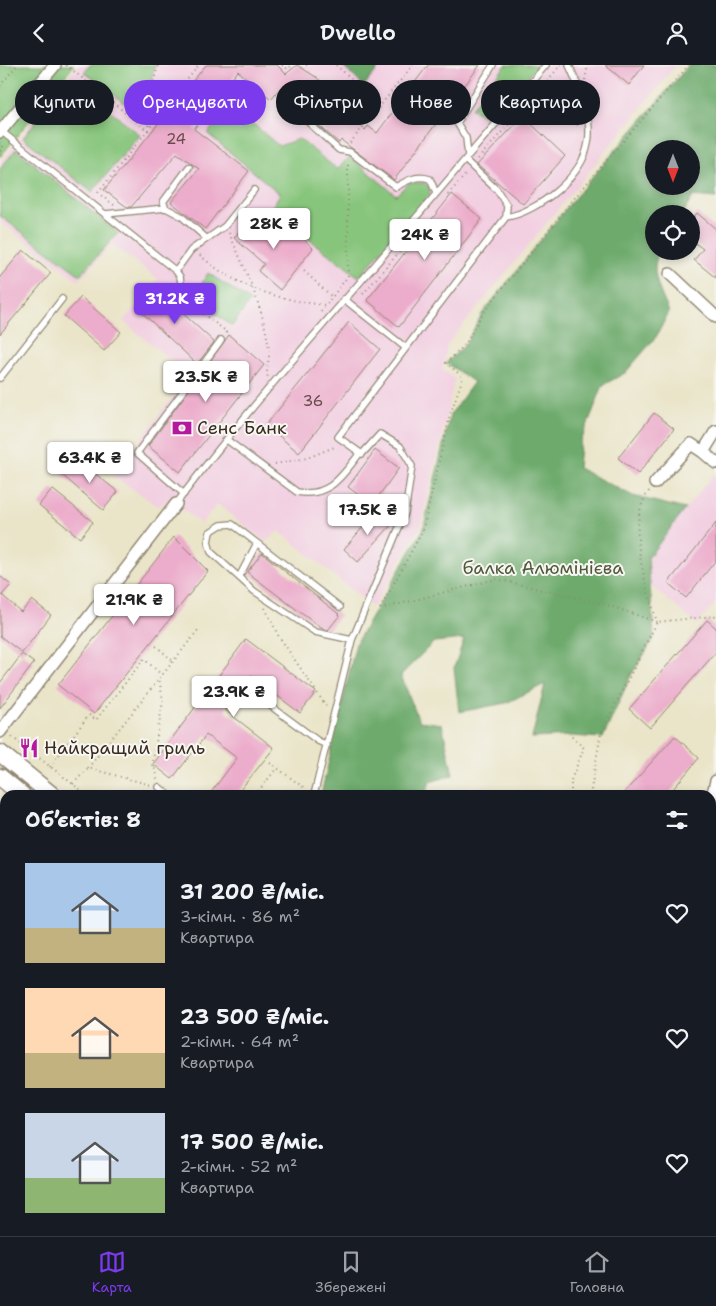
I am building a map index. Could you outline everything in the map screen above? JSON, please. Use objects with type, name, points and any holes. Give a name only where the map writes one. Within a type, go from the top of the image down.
[{"type":"main road","points":[[0,753],[46,790]]},
{"type":"main road","points":[[0,777],[16,790]]},
{"type":"street","points":[[0,132],[55,65]]},
{"type":"street","points":[[670,274],[716,317]]},
{"type":"street","points":[[703,453],[716,431]]},
{"type":"street","points":[[655,483],[691,444],[716,463]]},
{"type":"street","points":[[1,730],[176,504]]},
{"type":"lane","points":[[493,65],[457,123],[466,138],[466,158],[497,191],[507,206],[506,217]]},
{"type":"lane","points":[[176,504],[227,439],[344,299],[546,65]]},
{"type":"lane","points":[[360,453],[338,437],[506,217],[547,201],[582,159],[588,144],[589,127],[569,65]]},
{"type":"lane","points":[[312,125],[339,149],[347,151],[396,187],[407,180],[421,177],[430,179],[436,193]]},
{"type":"lane","points":[[0,132],[176,271],[180,277],[182,289]]},
{"type":"lane","points":[[189,167],[163,203],[166,208],[181,216],[206,238]]},
{"type":"lane","points":[[176,271],[193,248],[225,226],[254,190]]},
{"type":"lane","points":[[105,214],[166,208]]},
{"type":"lane","points":[[0,378],[62,299]]},
{"type":"lane","points":[[344,299],[406,348]]},
{"type":"lane","points":[[184,494],[137,453],[221,340]]},
{"type":"lane","points":[[227,439],[297,492],[307,494],[322,492],[331,487],[347,472],[360,453],[362,454],[380,434],[400,446],[412,466],[405,513],[352,640],[315,790]]},
{"type":"lane","points":[[340,607],[257,543],[229,524],[217,526],[210,533],[208,542],[211,552],[261,596],[315,632],[352,640]]},
{"type":"lane","points":[[239,577],[257,543]]},
{"type":"lane","points":[[260,698],[326,745]]},
{"type":"lane","points":[[159,787],[163,790]]},
{"type":"path","points":[[0,85],[17,65]]},
{"type":"path","points":[[66,65],[148,131]]},
{"type":"path","points":[[148,131],[150,95],[158,65]]},
{"type":"path","points":[[124,212],[98,193],[199,65]]},
{"type":"path","points":[[282,65],[288,69],[292,65]]},
{"type":"path","points":[[336,65],[352,80]]},
{"type":"path","points":[[381,103],[413,65]]},
{"type":"path","points":[[560,65],[517,114],[589,127]]},
{"type":"path","points":[[689,65],[571,202],[482,314],[465,345],[446,363],[463,377],[450,415],[423,530],[380,609],[496,579],[604,604],[657,622],[714,616],[716,618]]},
{"type":"path","points":[[317,317],[348,276],[346,147],[363,125]]},
{"type":"path","points":[[225,226],[251,286],[269,353],[266,369],[268,380]]},
{"type":"path","points":[[193,248],[215,269],[251,286],[292,300],[326,305]]},
{"type":"path","points":[[304,271],[332,297]]},
{"type":"path","points":[[182,289],[198,309],[227,331],[221,340]]},
{"type":"path","points":[[262,466],[307,458],[345,443]]},
{"type":"path","points":[[591,790],[601,733],[657,622],[639,559],[637,544],[641,513],[646,496],[655,483]]},
{"type":"path","points":[[261,596],[267,615],[278,635],[327,708]]},
{"type":"path","points":[[73,784],[88,768],[198,629]]},
{"type":"path","points":[[156,645],[173,661]]},
{"type":"path","points":[[50,767],[89,715],[96,720],[144,659],[162,675]]},
{"type":"path","points":[[88,768],[159,787],[156,769],[152,766],[163,701],[159,678]]},
{"type":"path","points":[[1,730],[81,790]]},
{"type":"path","points":[[571,790],[571,780],[584,748],[572,736]]},
{"type":"path","points":[[270,763],[306,789]]},
{"type":"path","points":[[259,790],[277,768]]},
{"type":"shaded area","points":[[78,65],[676,65],[447,345],[443,370],[455,379],[421,526],[373,607],[279,531],[265,542],[217,504],[201,524],[170,500],[158,506],[113,476],[189,375],[123,321],[158,279],[111,244],[79,281],[0,222],[0,163],[30,125],[114,125],[114,80],[66,80]]},
{"type":"shaded area","points":[[714,474],[716,475],[716,602],[697,624],[634,572]]},
{"type":"green space","points":[[0,65],[74,65],[62,80],[15,80],[15,125],[26,125],[0,157]]},
{"type":"green space","points":[[90,65],[155,65],[150,80],[124,80],[124,103],[114,95],[114,80],[94,80],[84,72]]},
{"type":"green space","points":[[341,65],[381,65],[369,80],[357,80]]},
{"type":"green space","points":[[506,65],[538,65],[525,80],[494,80]]},
{"type":"green space","name":"балка Алюмінієва","points":[[689,65],[716,65],[716,198],[693,196],[688,205],[645,205],[645,260],[657,260],[655,274],[659,290],[669,312],[656,337],[625,373],[603,385],[580,444],[578,468],[633,496],[685,509],[648,558],[654,638],[630,677],[603,738],[571,736],[532,738],[545,684],[506,703],[459,712],[454,668],[464,639],[434,642],[401,675],[419,721],[442,724],[453,775],[430,782],[427,790],[322,790],[356,643],[423,530],[450,415],[474,382],[446,363],[465,345],[482,314],[571,202]]},
{"type":"green space","points":[[481,97],[481,114],[472,108]]},
{"type":"green space","points":[[114,114],[124,122],[124,125],[128,125],[140,135],[92,192],[23,138],[33,125],[114,125]]},
{"type":"green space","points":[[214,125],[254,125],[279,146],[299,139],[337,169],[350,157],[396,195],[409,183],[424,183],[429,187],[430,195],[359,277],[270,210],[280,194],[208,134]]},
{"type":"green space","points":[[16,149],[118,233],[80,275],[0,216],[0,169]]},
{"type":"green space","points":[[208,273],[250,301],[232,326],[193,298]]},
{"type":"building","points":[[206,65],[277,65],[286,74],[297,65],[319,80],[276,80],[276,93],[271,99],[266,95],[266,80],[249,80],[238,71],[231,80],[194,80]]},
{"type":"building","points":[[428,65],[480,65],[469,80],[417,80]]},
{"type":"building","points":[[605,65],[644,65],[629,85]]},
{"type":"building","points":[[391,114],[391,125],[435,125],[394,180],[341,140],[339,143],[318,125],[359,125],[365,130],[368,126],[377,133]]},
{"type":"building","points":[[157,125],[197,125],[194,129],[249,171],[205,229],[171,202],[199,169],[177,153],[131,207],[127,207],[104,190]]},
{"type":"building","points":[[515,125],[532,125],[565,156],[523,204],[477,165]]},
{"type":"building","points":[[452,194],[482,219],[399,327],[367,300]]},
{"type":"building","points":[[254,212],[286,239],[292,228],[313,248],[280,290],[258,271],[264,264],[234,238]]},
{"type":"building","points":[[700,216],[716,229],[716,278],[694,260],[700,260],[700,253],[703,249],[700,247]]},
{"type":"building","points":[[23,250],[51,273],[0,334],[0,277]]},
{"type":"building","points":[[154,287],[214,342],[197,364],[136,307]]},
{"type":"building","points":[[81,297],[121,332],[104,351],[64,316]]},
{"type":"building","points":[[349,322],[380,349],[299,453],[266,425]]},
{"type":"building","points":[[229,335],[264,365],[180,472],[148,446]]},
{"type":"building","points":[[654,413],[674,429],[638,474],[618,458]]},
{"type":"building","points":[[375,450],[399,468],[372,505],[348,487]]},
{"type":"building","points":[[76,458],[118,492],[103,510],[62,475]]},
{"type":"building","points":[[52,489],[93,522],[80,538],[39,505]]},
{"type":"building","points":[[378,510],[393,523],[358,562],[344,549]]},
{"type":"building","points":[[716,523],[716,560],[686,598],[668,583]]},
{"type":"building","points":[[174,537],[208,571],[94,714],[58,685]]},
{"type":"building","points":[[262,553],[340,615],[328,630],[321,628],[247,572]]},
{"type":"building","points":[[0,576],[11,585],[2,595],[21,612],[32,600],[51,615],[22,653],[0,636]]},
{"type":"building","points":[[707,620],[716,628],[716,652],[650,728],[629,709]]},
{"type":"building","points":[[246,639],[316,692],[300,713],[251,676],[225,710],[274,748],[240,790],[213,790],[237,758],[206,735],[172,779],[153,764]]},
{"type":"building","points":[[22,654],[34,663],[0,708],[0,683]]},
{"type":"building","points":[[675,736],[699,758],[672,790],[626,790]]},
{"type":"place","name":"Сенс Банк","points":[[182,428]]},
{"type":"place","name":"Найкращий гриль","points":[[29,748]]}]
